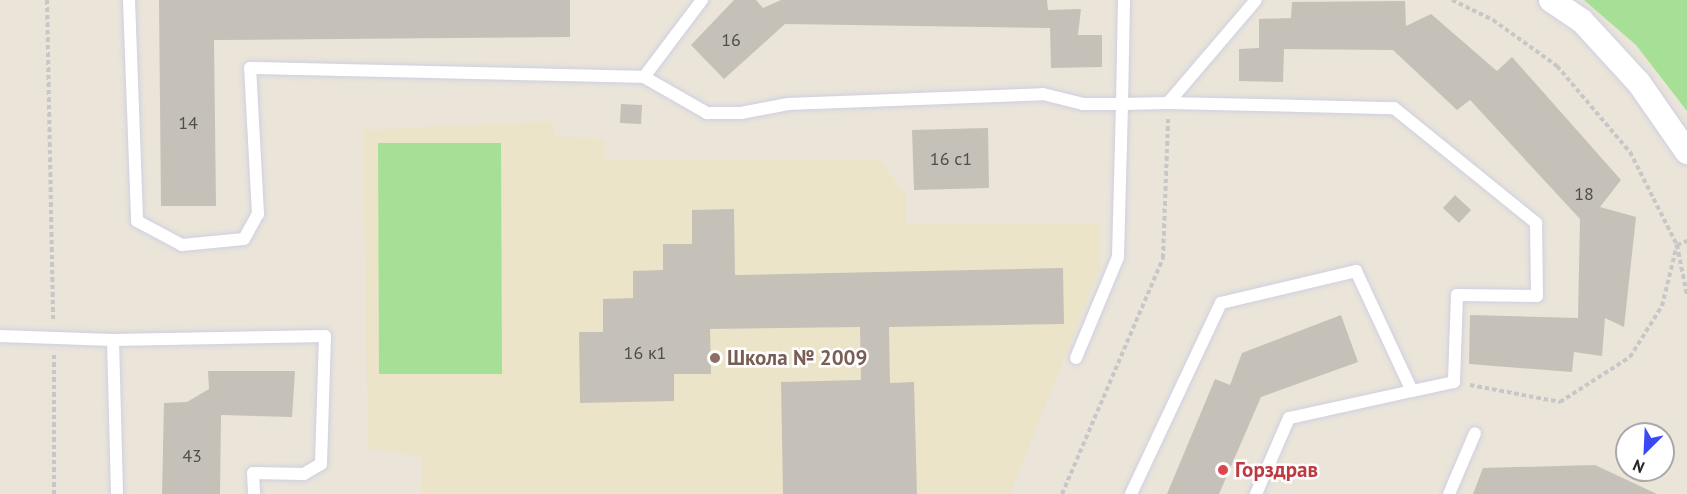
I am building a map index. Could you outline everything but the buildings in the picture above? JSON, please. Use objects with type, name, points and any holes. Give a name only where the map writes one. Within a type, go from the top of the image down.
[{"type":"street","points":[[1551,0],[1582,21],[1639,83],[1687,152]]},
{"type":"lane","points":[[129,0],[137,221],[182,245],[244,238],[258,214],[250,68],[645,77],[707,113],[741,113],[788,104],[1043,94],[1083,104],[1168,103],[1394,108],[1536,224],[1537,296],[1457,295],[1454,382],[1289,418],[1256,494]]},
{"type":"lane","points":[[645,77],[702,0]]},
{"type":"lane","points":[[1076,358],[1118,257],[1124,0]]},
{"type":"lane","points":[[1168,103],[1256,0]]},
{"type":"lane","points":[[1131,494],[1221,303],[1356,272],[1412,391]]},
{"type":"lane","points":[[0,336],[54,336],[113,340],[325,336],[321,464],[304,474],[254,473],[254,494]]},
{"type":"lane","points":[[113,340],[117,494]]},
{"type":"lane","points":[[1449,494],[1475,433]]},
{"type":"path","points":[[47,0],[54,336],[54,494]]},
{"type":"path","points":[[1452,0],[1493,20],[1557,66],[1630,152],[1677,245],[1687,295]]},
{"type":"path","points":[[1062,494],[1163,258],[1168,103]]},
{"type":"path","points":[[1677,245],[1687,241]]},
{"type":"path","points":[[1454,382],[1560,402],[1630,357],[1662,306],[1677,245]]},
{"type":"shaded area","name":"Школа № 2009","points":[[552,121],[554,136],[604,139],[605,160],[880,160],[906,196],[905,223],[1100,223],[1100,268],[1010,494],[421,494],[423,457],[368,449],[363,130]]},
{"type":"green space","points":[[1584,0],[1687,0],[1687,111],[1636,45]]},
{"type":"green space","points":[[378,143],[501,143],[502,374],[379,374]]},
{"type":"place","name":"Школа № 2009","points":[[715,358]]},
{"type":"place","name":"Горздрав","points":[[1223,470]]}]
